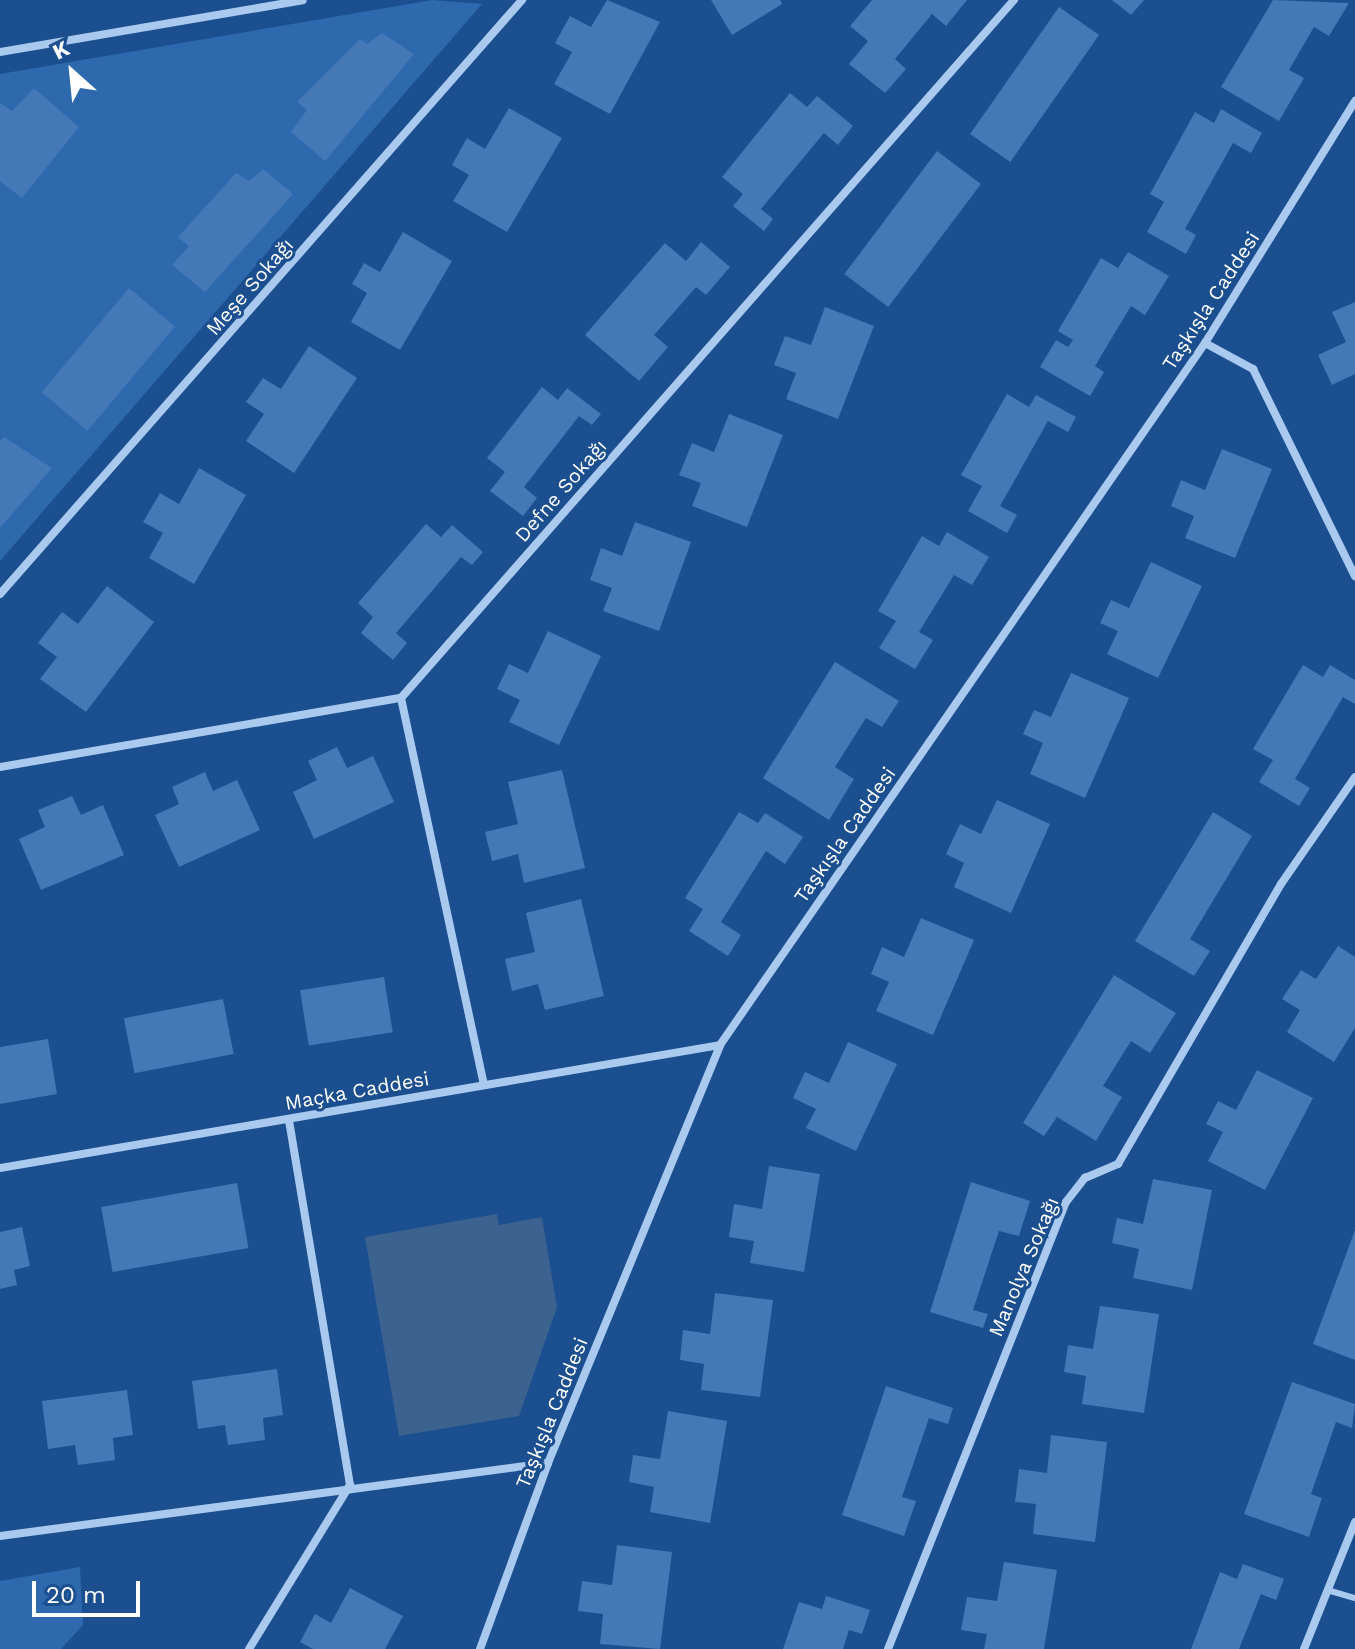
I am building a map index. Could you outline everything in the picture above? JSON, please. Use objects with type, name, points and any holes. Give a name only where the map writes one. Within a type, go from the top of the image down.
[{"type":"street","points":[[0,52],[303,0]]},
{"type":"street","name":"Meşe Sokağı","points":[[0,594],[522,0]]},
{"type":"street","name":"Defne Sokağı","points":[[401,698],[1014,0]]},
{"type":"street","name":"Taşkışla Caddesi","points":[[480,1649],[548,1463],[720,1045],[1205,343],[1355,101]]},
{"type":"street","points":[[1205,343],[1253,369],[1355,576]]},
{"type":"street","points":[[0,767],[401,698],[484,1085]]},
{"type":"street","name":"Manolya Sokağı","points":[[888,1649],[1066,1202],[1085,1178],[1118,1164],[1281,884],[1355,777]]},
{"type":"street","name":"Maçka Caddesi","points":[[0,1168],[720,1045]]},
{"type":"street","points":[[249,1649],[350,1485],[289,1119]]},
{"type":"street","points":[[0,1536],[350,1485],[548,1463]]},
{"type":"street","points":[[1304,1649],[1355,1522]]},
{"type":"lane","points":[[1327,1590],[1355,1598]]},
{"type":"shaded area","points":[[432,0],[482,4],[0,561],[0,74]]},
{"type":"shaded area","points":[[497,1214],[499,1225],[542,1217],[557,1307],[519,1416],[399,1436],[365,1237]]},
{"type":"shaded area","points":[[80,1567],[83,1625],[61,1649],[0,1649],[0,1581]]},
{"type":"building","points":[[607,0],[660,22],[610,114],[554,84],[572,52],[555,43],[570,16],[591,27]]},
{"type":"building","points":[[711,0],[780,0],[782,4],[732,35]]},
{"type":"building","points":[[872,0],[967,0],[946,26],[932,14],[895,59],[906,69],[885,93],[849,64],[868,41],[850,26]]},
{"type":"building","points":[[1112,0],[1144,0],[1131,15]]},
{"type":"building","points":[[1273,0],[1349,3],[1329,36],[1314,27],[1289,70],[1304,78],[1279,121],[1221,87]]},
{"type":"building","points":[[1059,7],[1099,35],[1010,162],[970,134]]},
{"type":"building","points":[[382,33],[414,54],[325,161],[291,132],[307,110],[297,102],[360,39],[367,44]]},
{"type":"building","points":[[34,88],[79,127],[22,198],[0,181],[0,103],[12,111]]},
{"type":"building","points":[[790,93],[807,107],[817,96],[853,126],[838,145],[824,133],[761,209],[773,219],[764,231],[733,206],[743,194],[722,177]]},
{"type":"building","points":[[509,108],[562,138],[507,232],[453,201],[469,175],[452,165],[467,138],[485,149]]},
{"type":"building","points":[[1221,109],[1262,133],[1251,153],[1233,143],[1185,229],[1196,235],[1186,254],[1147,232],[1164,202],[1150,194],[1195,112],[1214,123]]},
{"type":"building","points":[[937,151],[981,184],[888,307],[844,274]]},
{"type":"building","points":[[263,169],[293,194],[205,292],[172,265],[189,246],[178,237],[236,173],[249,181]]},
{"type":"building","points":[[403,232],[452,261],[400,350],[351,322],[367,293],[352,284],[364,263],[380,272]]},
{"type":"building","points":[[701,242],[730,267],[706,295],[696,287],[654,335],[668,347],[639,381],[585,335],[665,243],[686,261]]},
{"type":"building","points":[[1128,252],[1169,276],[1145,315],[1131,306],[1095,366],[1104,372],[1090,396],[1040,367],[1056,340],[1068,347],[1073,340],[1058,331],[1101,258],[1118,268]]},
{"type":"building","points":[[129,288],[175,327],[88,431],[42,392]]},
{"type":"building","points":[[1355,302],[1355,374],[1332,385],[1318,355],[1346,342],[1332,312]]},
{"type":"building","points":[[825,307],[874,326],[838,419],[786,399],[796,373],[774,365],[785,336],[811,345]]},
{"type":"building","points":[[309,346],[357,378],[294,473],[246,441],[264,414],[246,402],[263,378],[281,389]]},
{"type":"building","points":[[542,387],[558,400],[567,388],[601,414],[592,425],[579,416],[524,487],[537,498],[523,516],[490,491],[505,472],[487,458]]},
{"type":"building","points":[[1007,394],[1029,407],[1036,395],[1076,417],[1068,432],[1048,421],[1000,506],[1017,515],[1007,533],[968,511],[982,486],[961,475]]},
{"type":"building","points":[[729,414],[783,435],[747,527],[692,506],[701,483],[679,475],[692,443],[714,452]]},
{"type":"building","points":[[4,437],[52,468],[0,528],[0,441]]},
{"type":"building","points":[[1222,449],[1272,469],[1235,558],[1185,538],[1194,516],[1171,506],[1181,480],[1205,490]]},
{"type":"building","points":[[199,468],[246,495],[194,584],[149,558],[163,533],[143,522],[160,493],[179,504]]},
{"type":"building","points":[[635,522],[691,542],[659,631],[603,611],[612,588],[590,580],[601,548],[622,556]]},
{"type":"building","points":[[426,524],[441,537],[452,525],[483,552],[472,565],[461,557],[396,633],[407,643],[393,660],[361,633],[373,617],[358,603]]},
{"type":"building","points":[[947,532],[989,557],[972,585],[954,575],[919,632],[933,640],[915,669],[879,648],[896,621],[878,611],[922,536],[939,546]]},
{"type":"building","points":[[1151,562],[1202,586],[1158,678],[1107,654],[1118,631],[1100,623],[1111,600],[1129,608]]},
{"type":"building","points":[[107,586],[154,622],[86,712],[40,679],[57,657],[38,643],[62,612],[78,624]]},
{"type":"building","points":[[548,631],[601,656],[559,745],[509,722],[520,700],[497,689],[509,664],[528,673]]},
{"type":"building","points":[[835,662],[899,701],[882,727],[866,718],[835,767],[854,779],[829,820],[763,778]]},
{"type":"building","points":[[1303,665],[1323,677],[1330,665],[1355,680],[1355,704],[1343,697],[1295,779],[1310,788],[1299,806],[1259,782],[1273,760],[1253,749]]},
{"type":"building","points":[[1071,673],[1129,698],[1085,798],[1030,774],[1043,743],[1023,734],[1034,710],[1051,717]]},
{"type":"building","points":[[337,747],[347,768],[373,756],[394,802],[314,839],[293,792],[317,780],[308,761]]},
{"type":"building","points":[[562,770],[585,868],[524,883],[518,854],[492,861],[485,832],[518,824],[508,782]]},
{"type":"building","points":[[205,772],[213,791],[237,780],[260,830],[179,867],[155,815],[179,804],[172,787]]},
{"type":"building","points":[[72,796],[81,815],[103,805],[124,855],[41,890],[19,839],[45,827],[38,810]]},
{"type":"building","points":[[997,800],[1050,824],[1011,913],[954,887],[964,863],[946,854],[960,824],[981,834]]},
{"type":"building","points":[[739,812],[758,823],[765,813],[803,837],[785,864],[766,851],[721,922],[741,935],[728,956],[689,931],[703,909],[685,898]]},
{"type":"building","points":[[1213,812],[1252,836],[1190,939],[1210,951],[1194,976],[1135,941]]},
{"type":"building","points":[[581,899],[604,996],[545,1010],[538,984],[512,991],[505,959],[535,952],[526,913]]},
{"type":"building","points":[[921,918],[974,940],[933,1035],[876,1011],[889,982],[871,974],[882,947],[904,957]]},
{"type":"building","points":[[1338,946],[1355,957],[1355,1028],[1334,1062],[1287,1032],[1300,1010],[1282,999],[1301,970],[1316,979]]},
{"type":"building","points":[[1114,975],[1176,1013],[1150,1053],[1131,1041],[1103,1086],[1122,1097],[1096,1141],[1057,1117],[1044,1136],[1023,1123]]},
{"type":"building","points":[[384,977],[393,1032],[309,1046],[300,990]]},
{"type":"building","points":[[223,999],[234,1054],[135,1073],[124,1018]]},
{"type":"building","points":[[48,1039],[57,1094],[0,1104],[0,1047]]},
{"type":"building","points":[[848,1042],[897,1064],[856,1151],[806,1128],[816,1109],[793,1098],[805,1072],[829,1083]]},
{"type":"building","points":[[1257,1070],[1313,1098],[1265,1190],[1208,1161],[1223,1132],[1206,1124],[1218,1101],[1236,1110]]},
{"type":"building","points":[[769,1166],[820,1174],[804,1272],[750,1263],[754,1241],[729,1237],[734,1204],[762,1209]]},
{"type":"building","points":[[1153,1179],[1212,1190],[1192,1290],[1133,1278],[1139,1249],[1112,1243],[1117,1218],[1143,1224]]},
{"type":"building","points":[[971,1182],[1030,1201],[1019,1236],[999,1231],[973,1310],[988,1314],[983,1328],[930,1312]]},
{"type":"building","points":[[237,1183],[248,1248],[113,1272],[101,1207]]},
{"type":"building","points":[[22,1227],[30,1266],[14,1270],[17,1285],[0,1289],[0,1232]]},
{"type":"building","points":[[1355,1230],[1355,1360],[1313,1344]]},
{"type":"building","points":[[715,1293],[773,1300],[760,1397],[701,1390],[704,1364],[680,1360],[683,1330],[710,1334]]},
{"type":"building","points":[[1100,1306],[1159,1314],[1144,1413],[1082,1404],[1086,1376],[1064,1372],[1068,1345],[1093,1349]]},
{"type":"building","points":[[277,1369],[283,1415],[263,1418],[265,1440],[228,1445],[225,1425],[198,1429],[192,1381]]},
{"type":"building","points":[[1292,1382],[1355,1404],[1352,1428],[1336,1422],[1311,1494],[1322,1498],[1309,1537],[1244,1514]]},
{"type":"building","points":[[886,1386],[953,1408],[948,1424],[929,1418],[902,1497],[916,1501],[904,1536],[842,1515]]},
{"type":"building","points":[[127,1390],[133,1435],[113,1438],[115,1460],[78,1465],[75,1445],[48,1449],[42,1401]]},
{"type":"building","points":[[668,1411],[727,1421],[710,1523],[650,1512],[654,1487],[629,1482],[633,1455],[660,1459]]},
{"type":"building","points":[[1051,1435],[1107,1442],[1095,1542],[1033,1534],[1036,1504],[1015,1502],[1019,1469],[1047,1473]]},
{"type":"building","points":[[617,1545],[672,1552],[660,1649],[600,1644],[603,1614],[578,1611],[582,1581],[612,1585]]},
{"type":"building","points":[[1004,1562],[1057,1570],[1044,1649],[984,1649],[987,1634],[961,1630],[967,1597],[997,1601]]},
{"type":"building","points":[[1243,1564],[1284,1579],[1276,1600],[1261,1594],[1239,1649],[1191,1649],[1220,1572],[1237,1579]]},
{"type":"building","points":[[350,1588],[403,1616],[385,1649],[313,1649],[300,1642],[315,1614],[331,1623]]},
{"type":"building","points":[[826,1596],[870,1610],[862,1634],[849,1630],[843,1649],[783,1649],[799,1602],[822,1609]]}]
